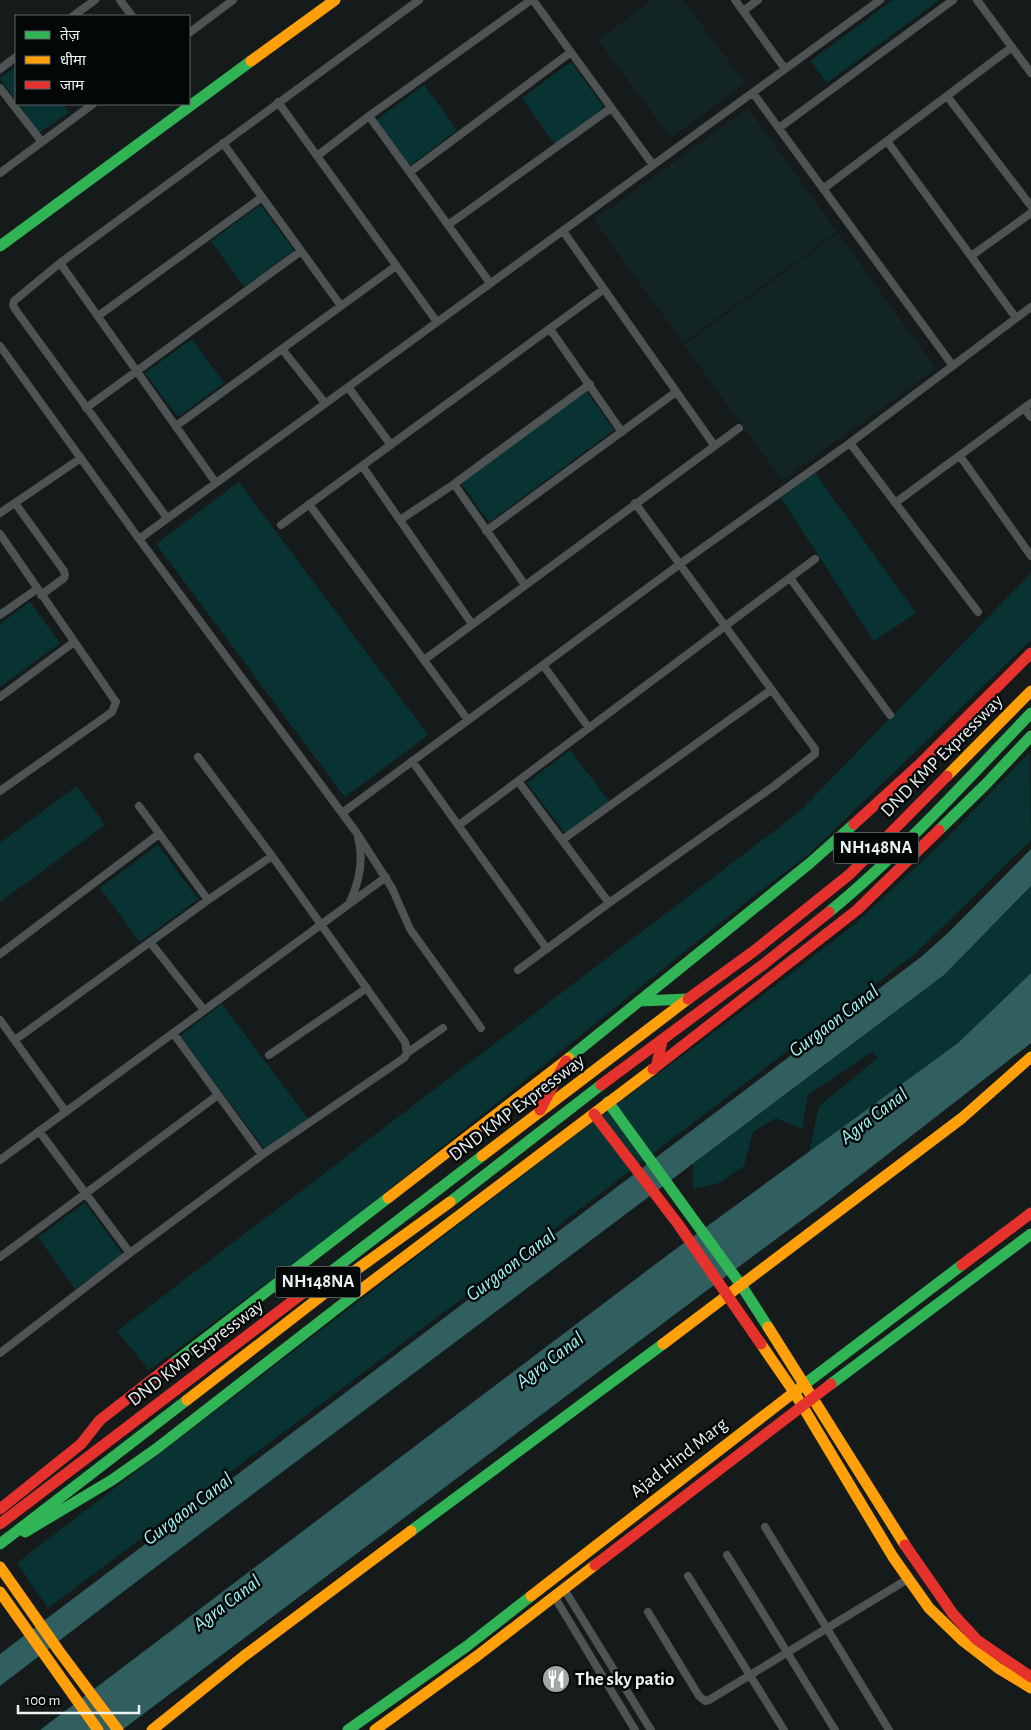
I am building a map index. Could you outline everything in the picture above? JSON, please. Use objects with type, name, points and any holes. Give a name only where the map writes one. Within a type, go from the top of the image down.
[{"type":"main road","points":[[0,246],[335,0]]},
{"type":"main road","points":[[0,1509],[81,1444],[100,1420],[125,1400],[566,1060],[817,856],[921,763],[1031,653]]},
{"type":"main road","name":"DND KMP Expressway","points":[[0,1524],[688,999],[754,951],[850,874],[1031,691]]},
{"type":"main road","name":"DND KMP Expressway","points":[[0,1544],[338,1283],[425,1221],[600,1086],[764,964],[860,886],[933,815],[1031,713]]},
{"type":"main road","points":[[0,1552],[26,1532],[112,1480],[156,1449],[296,1339],[594,1114],[857,910],[986,784],[1031,736]]},
{"type":"main road","points":[[639,1001],[688,999]]},
{"type":"main road","points":[[657,1064],[662,1041]]},
{"type":"main road","points":[[152,1730],[252,1650],[738,1281],[962,1118],[1031,1057]]},
{"type":"main road","points":[[539,1113],[566,1060]]},
{"type":"main road","points":[[608,1102],[738,1281],[893,1558],[928,1608],[963,1641],[998,1668],[1031,1688]]},
{"type":"main road","points":[[594,1114],[799,1388]]},
{"type":"main road","name":"Ajad Hind Marg","points":[[348,1730],[467,1646],[799,1388],[1031,1213]]},
{"type":"main road","points":[[678,1224],[695,1221]]},
{"type":"main road","points":[[375,1730],[456,1671],[807,1402],[1031,1234]]},
{"type":"main road","points":[[807,1402],[953,1614],[977,1640],[1031,1677]]},
{"type":"main road","points":[[0,1567],[118,1730]]},
{"type":"main road","points":[[0,1592],[98,1730]]},
{"type":"main road","points":[[61,1678],[73,1669]]},
{"type":"street","points":[[73,15],[95,0]]},
{"type":"street","points":[[120,0],[131,15]]},
{"type":"street","points":[[190,32],[233,0]]},
{"type":"street","points":[[167,518],[13,305],[16,298],[60,263],[278,102],[420,0]]},
{"type":"street","points":[[317,156],[369,116],[532,0],[653,165]]},
{"type":"street","points":[[735,0],[785,70]]},
{"type":"street","points":[[743,11],[758,0]]},
{"type":"street","points":[[139,539],[880,0]]},
{"type":"street","points":[[779,128],[953,0]]},
{"type":"street","points":[[977,0],[1031,73]]},
{"type":"street","points":[[823,189],[1012,47]]},
{"type":"street","points":[[410,172],[570,52]]},
{"type":"street","points":[[0,69],[15,59]]},
{"type":"street","points":[[0,88],[42,142]]},
{"type":"street","points":[[753,93],[953,366]]},
{"type":"street","points":[[947,96],[1031,206]]},
{"type":"street","points":[[278,102],[437,322]]},
{"type":"street","points":[[0,173],[92,105]]},
{"type":"street","points":[[448,225],[611,108]]},
{"type":"street","points":[[369,116],[490,283]]},
{"type":"street","points":[[887,141],[1016,318]]},
{"type":"street","points":[[223,143],[341,306]]},
{"type":"street","points":[[98,316],[262,197]]},
{"type":"street","points":[[971,256],[1031,212]]},
{"type":"street","points":[[563,231],[714,445]]},
{"type":"street","points":[[86,408],[302,251]]},
{"type":"street","points":[[60,263],[216,483]]},
{"type":"street","points":[[176,426],[396,266]]},
{"type":"street","points":[[281,525],[604,290]]},
{"type":"street","points":[[342,813],[680,564],[850,443],[1031,307]]},
{"type":"street","points":[[550,329],[622,432]]},
{"type":"street","points":[[0,346],[139,539],[356,832],[386,877],[397,897],[399,907],[410,929],[481,1028]]},
{"type":"street","points":[[282,349],[325,403]]},
{"type":"street","points":[[400,520],[454,484],[590,384]]},
{"type":"street","points":[[348,386],[391,445]]},
{"type":"street","points":[[486,531],[676,392]]},
{"type":"street","points":[[895,503],[1028,406],[1031,417]]},
{"type":"street","points":[[424,660],[739,428]]},
{"type":"street","points":[[850,443],[978,612]]},
{"type":"street","points":[[960,456],[1031,556]]},
{"type":"street","points":[[0,513],[81,458]]},
{"type":"street","points":[[363,467],[472,624]]},
{"type":"street","points":[[454,484],[525,585]]},
{"type":"street","points":[[0,615],[64,578],[65,575],[64,570],[15,503]]},
{"type":"street","points":[[518,970],[609,902],[774,786],[815,754],[814,749],[636,503]]},
{"type":"street","points":[[309,504],[468,720]]},
{"type":"street","points":[[0,534],[116,702],[112,712],[0,791]]},
{"type":"street","points":[[459,825],[815,559]]},
{"type":"street","points":[[790,578],[890,715]]},
{"type":"street","points":[[0,697],[74,642]]},
{"type":"street","points":[[543,665],[589,728]]},
{"type":"street","points":[[562,840],[771,690]]},
{"type":"street","points":[[198,757],[367,988],[405,1042],[407,1053]]},
{"type":"street","points":[[412,761],[547,949]]},
{"type":"street","points":[[518,780],[609,902]]},
{"type":"street","points":[[139,806],[208,900]]},
{"type":"street","points":[[350,904],[356,889],[361,862],[356,832]]},
{"type":"street","points":[[0,954],[159,834]]},
{"type":"street","points":[[15,1040],[272,856]]},
{"type":"street","points":[[0,1148],[3,1158],[386,877]]},
{"type":"street","points":[[150,942],[204,1010]]},
{"type":"street","points":[[269,1054],[367,988]]},
{"type":"street","points":[[0,1020],[66,1112]]},
{"type":"street","points":[[0,1352],[262,1156],[444,1028]]},
{"type":"street","points":[[173,1033],[262,1156]]},
{"type":"street","points":[[0,1257],[218,1096]]},
{"type":"street","points":[[39,1131],[130,1253]]},
{"type":"street","points":[[766,1527],[889,1730]]},
{"type":"street","points":[[727,1555],[835,1730]]},
{"type":"street","points":[[688,1576],[784,1730]]},
{"type":"street","points":[[648,1612],[702,1699],[709,1700],[908,1579]]},
{"type":"street","points":[[564,1589],[651,1730]]},
{"type":"street","points":[[554,1596],[635,1730]]},
{"type":"shaded area","points":[[652,0],[683,0],[745,83],[671,138],[598,40]]},
{"type":"shaded area","points":[[893,0],[939,0],[827,83],[810,61]]},
{"type":"shaded area","points":[[571,62],[604,107],[555,144],[522,98]]},
{"type":"shaded area","points":[[15,68],[15,100],[0,78]]},
{"type":"shaded area","points":[[424,85],[457,130],[408,167],[375,121]]},
{"type":"shaded area","points":[[20,105],[64,105],[69,112],[39,133]]},
{"type":"shaded area","points":[[748,108],[837,232],[683,343],[594,220]]},
{"type":"shaded area","points":[[260,205],[294,250],[244,287],[211,241]]},
{"type":"shaded area","points":[[838,233],[936,369],[782,480],[684,345]]},
{"type":"shaded area","points":[[192,339],[224,383],[178,417],[145,373]]},
{"type":"shaded area","points":[[586,391],[614,430],[489,522],[461,483]]},
{"type":"shaded area","points":[[815,473],[916,613],[874,641],[781,498]]},
{"type":"shaded area","points":[[239,482],[428,735],[345,797],[156,544]]},
{"type":"shaded area","points":[[1031,573],[1031,640],[809,854],[755,895],[340,1229],[149,1370],[117,1331],[798,813]]},
{"type":"shaded area","points":[[30,602],[60,643],[0,687],[0,624]]},
{"type":"shaded area","points":[[570,750],[609,801],[566,834],[527,783]]},
{"type":"shaded area","points":[[1030,752],[1031,840],[916,953],[483,1283],[48,1608],[17,1563],[581,1131],[854,925],[946,839]]},
{"type":"shaded area","points":[[77,786],[105,825],[0,902],[0,843]]},
{"type":"shaded area","points":[[158,845],[198,899],[140,942],[100,888]]},
{"type":"shaded area","points":[[1031,886],[1031,973],[958,1043],[809,1152],[819,1106],[878,1058],[872,1052],[808,1095],[802,1129],[776,1118],[753,1132],[744,1166],[719,1183],[693,1189],[693,1164],[944,975]]},
{"type":"shaded area","points":[[222,1004],[309,1120],[267,1152],[180,1036]]},
{"type":"shaded area","points":[[85,1203],[123,1255],[75,1289],[38,1237]]},
{"type":"water","points":[[1031,849],[1031,886],[944,975],[0,1686],[0,1654],[921,957],[949,932]]},
{"type":"water","name":"Agra Canal","points":[[1031,973],[1031,1043],[825,1203],[122,1730],[40,1730],[669,1254],[958,1043]]},
{"type":"traffic: fast","points":[[0,246],[251,61]]},
{"type":"traffic: fast","points":[[829,912],[908,841],[1031,713]]},
{"type":"traffic: fast","points":[[939,830],[1031,736]]},
{"type":"traffic: fast","points":[[569,1058],[810,863],[854,824]]},
{"type":"traffic: fast","points":[[639,1001],[688,999]]},
{"type":"traffic: fast","points":[[450,1202],[601,1085]]},
{"type":"traffic: fast","points":[[608,1102],[741,1285],[768,1327]]},
{"type":"traffic: fast","points":[[311,1287],[482,1156]]},
{"type":"traffic: fast","points":[[172,1364],[388,1198]]},
{"type":"traffic: fast","points":[[831,1384],[1031,1234]]},
{"type":"traffic: fast","points":[[797,1390],[962,1265]]},
{"type":"traffic: fast","points":[[25,1532],[112,1480],[156,1449],[358,1292]]},
{"type":"traffic: fast","points":[[411,1531],[663,1344]]},
{"type":"traffic: fast","points":[[0,1544],[187,1400]]},
{"type":"traffic: fast","points":[[348,1730],[467,1646],[531,1596]]},
{"type":"traffic: slow","points":[[251,61],[335,0]]},
{"type":"traffic: slow","points":[[947,776],[1031,691]]},
{"type":"traffic: slow","points":[[482,1156],[688,999]]},
{"type":"traffic: slow","points":[[663,1344],[962,1118],[1031,1057]]},
{"type":"traffic: slow","points":[[388,1198],[569,1058]]},
{"type":"traffic: slow","points":[[358,1292],[653,1069]]},
{"type":"traffic: slow","points":[[187,1400],[338,1283],[450,1202]]},
{"type":"traffic: slow","points":[[768,1327],[905,1545]]},
{"type":"traffic: slow","points":[[761,1344],[794,1392],[893,1557],[929,1608],[963,1641],[998,1668],[1031,1688]]},
{"type":"traffic: slow","points":[[531,1596],[797,1390]]},
{"type":"traffic: slow","points":[[152,1730],[244,1656],[411,1531]]},
{"type":"traffic: slow","points":[[375,1730],[477,1656],[595,1565]]},
{"type":"traffic: slow","points":[[0,1567],[118,1730]]},
{"type":"traffic: slow","points":[[0,1592],[98,1730]]},
{"type":"traffic: jam","points":[[854,824],[921,763],[1031,653]]},
{"type":"traffic: jam","points":[[688,999],[754,951],[850,874],[947,776]]},
{"type":"traffic: jam","points":[[653,1069],[857,910],[939,830]]},
{"type":"traffic: jam","points":[[601,1085],[764,964],[829,912]]},
{"type":"traffic: jam","points":[[657,1064],[662,1041]]},
{"type":"traffic: jam","points":[[540,1110],[566,1061]]},
{"type":"traffic: jam","points":[[594,1114],[678,1224],[761,1344]]},
{"type":"traffic: jam","points":[[962,1265],[1031,1213]]},
{"type":"traffic: jam","points":[[0,1524],[311,1287]]},
{"type":"traffic: jam","points":[[0,1509],[81,1444],[100,1420],[172,1364]]},
{"type":"traffic: jam","points":[[595,1565],[831,1384]]},
{"type":"traffic: jam","points":[[905,1545],[953,1614],[977,1640],[1031,1677]]},
{"type":"place","name":"The sky patio","points":[[556,1679]]},
{"type":"water label","name":"Gurgaon Canal","points":[[834,1021]]},
{"type":"water label","name":"Gurgaon Canal","points":[[511,1265]]},
{"type":"water label","name":"Gurgaon Canal","points":[[188,1509]]}]
